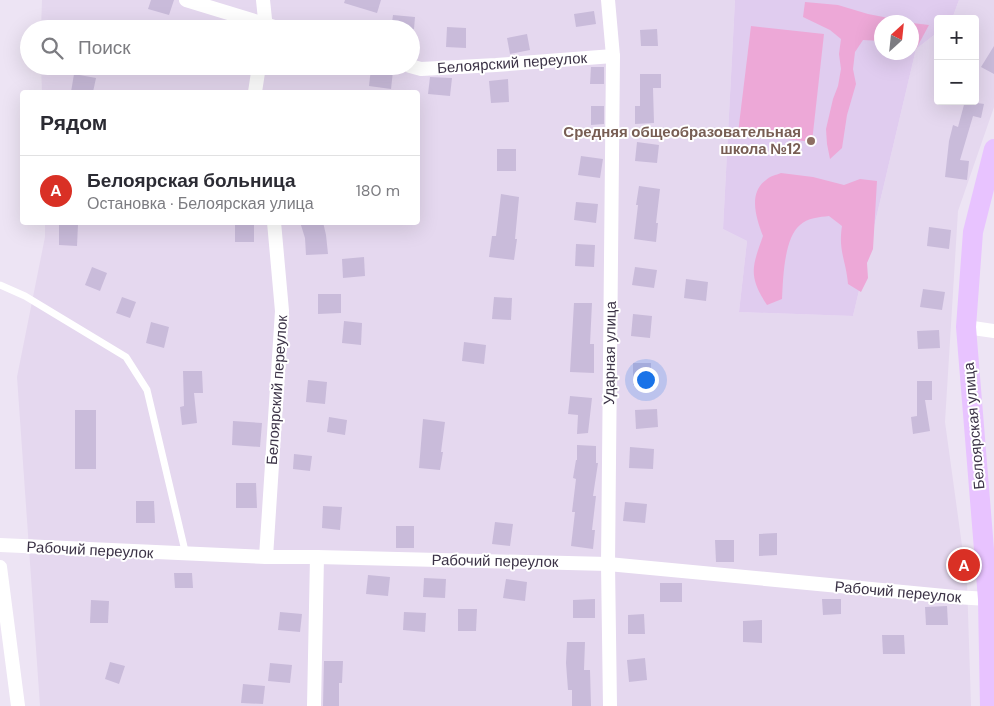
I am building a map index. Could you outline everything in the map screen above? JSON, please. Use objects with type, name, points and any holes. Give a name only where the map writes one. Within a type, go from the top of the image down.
[{"type":"street","points":[[186,0],[245,20]]},
{"type":"street","points":[[263,0],[265,20]]},
{"type":"street","name":"Ударная улица","points":[[608,0],[613,56],[608,564],[610,706]]},
{"type":"street","name":"Белоярский переулок","points":[[420,69],[613,56]]},
{"type":"street","points":[[255,90],[258,75]]},
{"type":"street","name":"Белоярская улица","points":[[990,706],[988,599],[966,327],[973,232],[994,148]]},
{"type":"street","name":"Белоярский переулок","points":[[266,558],[282,311],[274,225]]},
{"type":"street","points":[[966,327],[994,331]]},
{"type":"street","name":"Рабочий переулок","points":[[0,545],[266,558],[317,557],[608,564],[988,599]]},
{"type":"street","points":[[314,706],[317,557]]},
{"type":"street","points":[[0,567],[18,706]]},
{"type":"lane","points":[[0,285],[25,296],[126,357],[147,390],[186,555]]},
{"type":"shaded area","points":[[42,0],[735,0],[723,229],[747,241],[739,312],[853,316],[913,60],[919,60],[919,47],[934,35],[934,105],[979,105],[979,15],[953,15],[959,0],[994,0],[994,107],[958,211],[945,422],[967,582],[971,706],[40,706],[17,377],[45,237],[45,225],[420,225],[420,90],[42,90],[41,75],[420,75],[420,20],[41,20]]},
{"type":"shaded area","name":"Средняя общеобразовательная школа №12","points":[[735,0],[959,0],[953,15],[934,15],[934,35],[919,47],[919,15],[874,15],[874,60],[913,60],[853,316],[739,312],[747,241],[723,229]]},
{"type":"shaded area","points":[[805,2],[838,5],[874,15],[874,41],[863,40],[855,52],[853,69],[856,84],[847,115],[842,148],[830,159],[826,129],[841,69],[839,54],[841,39],[830,30],[803,17]]},
{"type":"shaded area","points":[[919,24],[929,25],[919,43]]},
{"type":"shaded area","points":[[751,26],[824,34],[812,142],[738,133]]},
{"type":"shaded area","points":[[781,173],[813,177],[844,185],[860,179],[877,181],[873,249],[867,263],[868,278],[861,292],[848,284],[842,249],[842,226],[829,216],[814,218],[800,225],[795,231],[785,259],[782,299],[767,305],[754,279],[754,264],[763,236],[756,214],[755,199],[760,185],[769,178]]},
{"type":"building","points":[[151,0],[174,0],[169,15],[148,9]]},
{"type":"building","points":[[345,0],[381,0],[377,13],[344,3]]},
{"type":"building","points":[[594,11],[596,24],[576,27],[574,14]]},
{"type":"building","points":[[393,15],[415,17],[415,20],[392,20]]},
{"type":"building","points":[[447,27],[466,28],[466,48],[446,47]]},
{"type":"building","points":[[657,29],[658,46],[641,46],[640,30]]},
{"type":"building","points":[[527,34],[530,50],[510,54],[507,38]]},
{"type":"building","points":[[994,46],[994,74],[981,67]]},
{"type":"building","points":[[591,67],[604,67],[604,84],[590,84]]},
{"type":"building","points":[[640,74],[661,74],[661,88],[653,88],[654,123],[635,124],[635,106],[640,106]]},
{"type":"building","points":[[74,75],[96,78],[93,90],[71,90]]},
{"type":"building","points":[[370,75],[393,75],[391,89],[369,86]]},
{"type":"building","points":[[430,77],[452,78],[450,96],[428,94]]},
{"type":"building","points":[[508,79],[509,102],[491,103],[489,81]]},
{"type":"building","points":[[984,104],[981,118],[973,116],[960,160],[969,161],[967,180],[945,177],[949,141],[953,125],[958,127],[964,105]]},
{"type":"building","points":[[591,106],[604,106],[604,124],[591,125]]},
{"type":"building","points":[[637,142],[659,145],[657,163],[635,161]]},
{"type":"building","points":[[497,149],[516,149],[516,171],[497,171]]},
{"type":"building","points":[[581,156],[603,159],[600,178],[578,175]]},
{"type":"building","points":[[639,186],[660,189],[656,242],[634,239]]},
{"type":"building","points":[[501,194],[519,197],[514,260],[489,257],[492,236],[496,236]]},
{"type":"building","points":[[576,202],[598,204],[596,223],[574,220]]},
{"type":"building","points":[[59,225],[78,225],[77,246],[59,245]]},
{"type":"building","points":[[235,225],[254,225],[254,242],[235,242]]},
{"type":"building","points":[[301,225],[324,225],[328,254],[306,255],[305,238]]},
{"type":"building","points":[[929,227],[951,230],[949,249],[927,246]]},
{"type":"building","points":[[576,244],[595,245],[594,267],[575,266]]},
{"type":"building","points":[[364,257],[365,276],[343,278],[342,259]]},
{"type":"building","points":[[92,267],[107,273],[100,291],[85,285]]},
{"type":"building","points":[[635,267],[657,270],[654,288],[632,285]]},
{"type":"building","points":[[686,279],[708,282],[706,301],[684,298]]},
{"type":"building","points":[[923,289],[945,292],[942,310],[920,307]]},
{"type":"building","points":[[318,294],[341,294],[341,313],[318,314]]},
{"type":"building","points":[[122,297],[136,302],[130,318],[116,313]]},
{"type":"building","points":[[494,297],[512,298],[511,320],[492,319]]},
{"type":"building","points":[[574,303],[592,303],[590,344],[594,344],[594,373],[570,372]]},
{"type":"building","points":[[633,314],[652,316],[650,338],[631,336]]},
{"type":"building","points":[[344,321],[362,323],[361,345],[342,343]]},
{"type":"building","points":[[151,322],[169,327],[164,348],[146,343]]},
{"type":"building","points":[[939,330],[940,348],[918,349],[917,331]]},
{"type":"building","points":[[464,342],[486,345],[484,364],[462,361]]},
{"type":"building","points":[[633,363],[651,363],[651,385],[633,385]]},
{"type":"building","points":[[183,371],[202,371],[203,393],[194,393],[197,423],[182,425],[180,407],[184,406]]},
{"type":"building","points":[[308,380],[327,382],[325,404],[306,402]]},
{"type":"building","points":[[917,381],[932,381],[932,400],[925,400],[930,431],[913,434],[911,417],[917,416]]},
{"type":"building","points":[[570,396],[592,398],[588,433],[577,434],[578,415],[568,414]]},
{"type":"building","points":[[657,409],[658,427],[636,429],[635,410]]},
{"type":"building","points":[[75,410],[96,410],[96,469],[75,469]]},
{"type":"building","points":[[329,417],[347,420],[345,435],[327,432]]},
{"type":"building","points":[[423,419],[445,422],[440,470],[419,468]]},
{"type":"building","points":[[233,421],[262,423],[260,447],[232,445]]},
{"type":"building","points":[[577,445],[596,446],[596,463],[598,463],[593,496],[596,496],[592,530],[595,530],[593,549],[571,546],[575,512],[572,512],[576,479],[573,478],[577,460]]},
{"type":"building","points":[[630,447],[654,449],[653,469],[629,468]]},
{"type":"building","points":[[294,454],[312,456],[310,471],[293,469]]},
{"type":"building","points":[[236,483],[256,483],[257,508],[236,508]]},
{"type":"building","points":[[136,501],[154,501],[155,523],[136,523]]},
{"type":"building","points":[[625,502],[647,504],[645,523],[623,521]]},
{"type":"building","points":[[323,506],[342,507],[340,530],[322,528]]},
{"type":"building","points":[[495,522],[513,524],[510,546],[492,544]]},
{"type":"building","points":[[396,526],[414,526],[414,548],[396,548]]},
{"type":"building","points":[[777,533],[777,555],[759,556],[759,534]]},
{"type":"building","points":[[715,540],[734,540],[734,562],[716,562]]},
{"type":"building","points":[[174,573],[192,573],[193,588],[175,588]]},
{"type":"building","points":[[368,575],[390,577],[388,596],[366,594]]},
{"type":"building","points":[[424,578],[446,579],[445,598],[423,597]]},
{"type":"building","points":[[506,579],[527,582],[525,601],[503,598]]},
{"type":"building","points":[[660,583],[682,583],[682,602],[660,602]]},
{"type":"building","points":[[595,599],[595,618],[573,618],[573,600]]},
{"type":"building","points":[[822,599],[841,599],[841,614],[823,615]]},
{"type":"building","points":[[91,600],[109,601],[108,623],[90,623]]},
{"type":"building","points":[[947,606],[948,625],[926,625],[925,607]]},
{"type":"building","points":[[458,609],[477,609],[476,631],[458,631]]},
{"type":"building","points":[[280,612],[302,614],[300,632],[278,630]]},
{"type":"building","points":[[404,612],[426,613],[425,632],[403,630]]},
{"type":"building","points":[[644,614],[645,634],[628,634],[628,615]]},
{"type":"building","points":[[762,620],[762,643],[743,642],[743,621]]},
{"type":"building","points":[[882,635],[904,635],[905,654],[883,654]]},
{"type":"building","points":[[567,642],[585,642],[584,670],[590,670],[591,706],[572,706],[572,690],[568,690]]},
{"type":"building","points":[[645,658],[647,680],[629,682],[627,660]]},
{"type":"building","points":[[324,661],[343,661],[342,683],[339,683],[339,706],[323,706]]},
{"type":"building","points":[[110,662],[125,666],[119,684],[105,679]]},
{"type":"building","points":[[270,663],[292,665],[290,683],[268,681]]},
{"type":"building","points":[[243,684],[265,686],[263,704],[241,703]]},
{"type":"place","name":"Средняя общеобразовательная школа №12","points":[[811,141]]},
{"type":"place","name":"Белоярская больница","points":[[964,565]]}]
